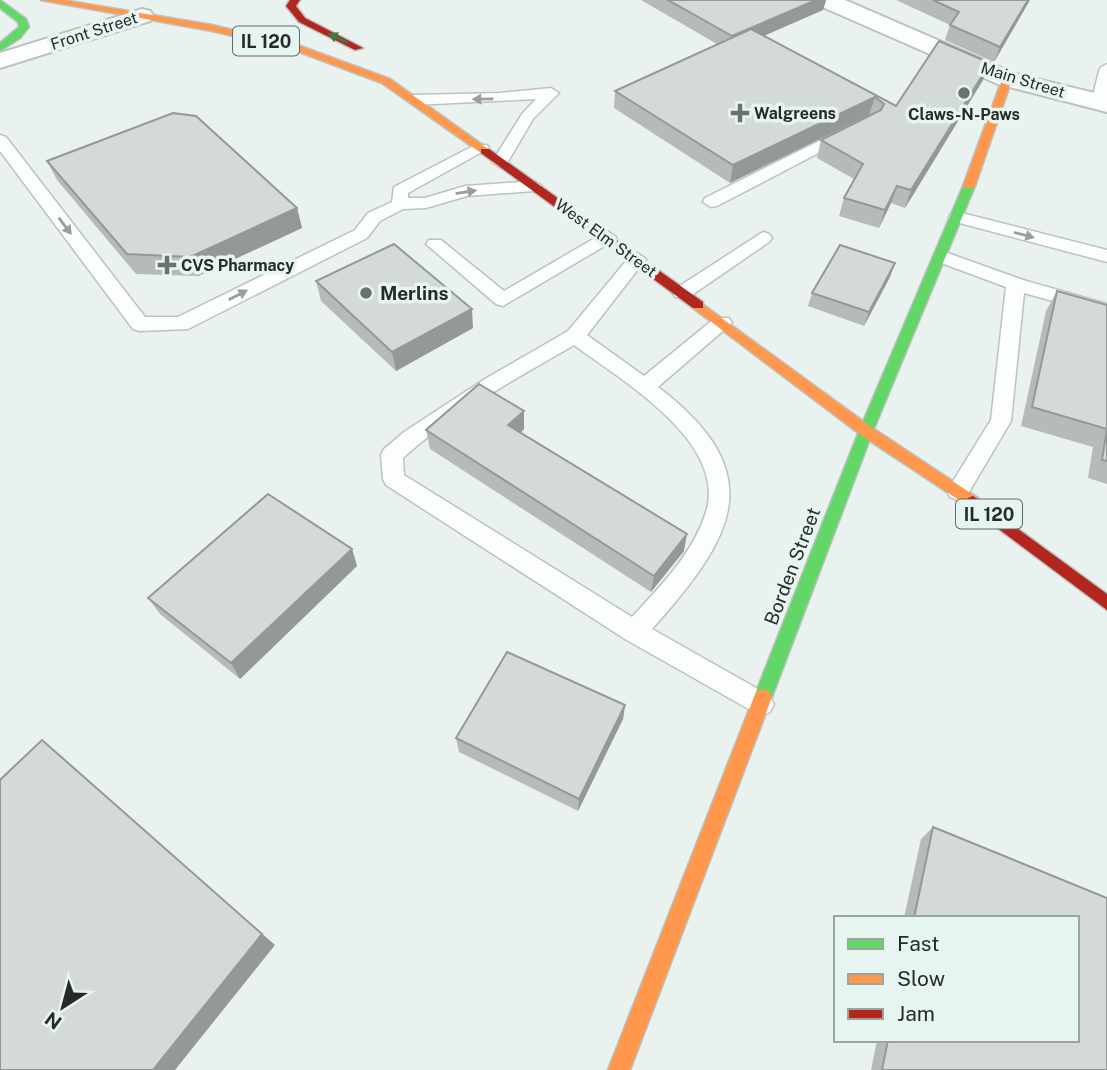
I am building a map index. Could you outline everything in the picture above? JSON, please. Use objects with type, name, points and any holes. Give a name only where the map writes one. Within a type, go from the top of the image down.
[{"type":"main road","name":"West Elm Street","points":[[46,0],[142,16],[298,48],[386,81],[607,237],[866,431],[958,491],[1107,603]]},
{"type":"main road","points":[[295,0],[290,6],[302,20],[366,52],[386,81]]},
{"type":"main road","points":[[0,3],[23,21],[24,27],[18,36],[0,48]]},
{"type":"main road","name":"Front Street","points":[[142,16],[177,4]]},
{"type":"main road","name":"Borden Street","points":[[620,1070],[866,431],[958,217],[1007,79]]},
{"type":"street","name":"Main Street","points":[[830,1],[1007,79],[1103,103]]},
{"type":"street","name":"Front Street","points":[[0,61],[142,16]]},
{"type":"lane","points":[[1103,103],[1107,68]]},
{"type":"lane","points":[[414,100],[504,98],[551,93],[527,117],[500,162]]},
{"type":"lane","points":[[711,202],[856,128]]},
{"type":"lane","points":[[0,140],[140,324],[181,324],[361,234],[374,218],[400,204],[426,203],[465,191],[534,186]]},
{"type":"lane","points":[[400,204],[400,191],[481,148]]},
{"type":"lane","points":[[958,217],[1107,256]]},
{"type":"lane","points":[[435,244],[503,300],[607,237]]},
{"type":"lane","points":[[682,293],[763,238]]},
{"type":"lane","points":[[942,257],[1016,284],[1107,310]]},
{"type":"lane","points":[[636,259],[575,336],[492,384],[411,438],[391,455],[394,479],[634,631],[761,704]]},
{"type":"lane","points":[[958,491],[1001,421],[1016,284]]},
{"type":"lane","points":[[644,387],[722,323]]},
{"type":"lane","points":[[575,336],[644,387],[689,426],[706,450],[721,493],[715,519],[685,575],[634,631]]},
{"type":"building","points":[[668,0],[816,0],[732,36]]},
{"type":"building","points":[[933,0],[1028,0],[1000,47],[950,25],[959,12]]},
{"type":"building","points":[[751,29],[896,106],[939,41],[990,63],[911,190],[897,186],[885,210],[844,198],[863,164],[821,140],[881,110],[884,104],[875,97],[733,165],[615,91]]},
{"type":"building","name":"CVS Pharmacy","points":[[173,113],[196,116],[297,208],[190,257],[127,254],[47,161]]},
{"type":"building","points":[[394,244],[472,309],[392,352],[316,281]]},
{"type":"building","points":[[840,245],[895,263],[869,312],[812,293]]},
{"type":"building","points":[[1057,291],[1107,305],[1107,429],[1032,407]]},
{"type":"building","points":[[479,384],[524,411],[508,425],[687,534],[654,576],[426,430]]},
{"type":"building","points":[[1107,429],[1107,461],[1102,460]]},
{"type":"building","points":[[268,494],[352,549],[231,663],[148,598]]},
{"type":"building","points":[[507,652],[625,705],[579,799],[456,738]]},
{"type":"building","points":[[42,740],[262,934],[153,1070],[0,1070],[0,780]]},
{"type":"building","points":[[933,827],[1107,898],[1107,1070],[882,1070],[888,1042],[1079,1042],[1079,916],[914,916]]},
{"type":"traffic: fast","points":[[0,3],[23,21],[24,27],[17,36],[0,48]]},
{"type":"traffic: fast","points":[[763,697],[866,431],[969,186]]},
{"type":"traffic: slow","points":[[46,0],[212,28],[297,48],[386,81],[485,151]]},
{"type":"traffic: slow","points":[[969,186],[1007,79]]},
{"type":"traffic: slow","points":[[698,305],[866,431],[973,502]]},
{"type":"traffic: slow","points":[[619,1070],[763,697]]},
{"type":"traffic: jam","points":[[295,0],[291,6],[302,20],[358,48]]},
{"type":"traffic: jam","points":[[485,151],[698,305]]},
{"type":"traffic: jam","points":[[973,502],[1107,603]]},
{"type":"place","name":"Claws-N-Paws","points":[[964,93]]},
{"type":"place","name":"Walgreens","points":[[740,113]]},
{"type":"place","name":"CVS Pharmacy","points":[[167,265]]},
{"type":"place","name":"Merlins","points":[[366,293]]}]
